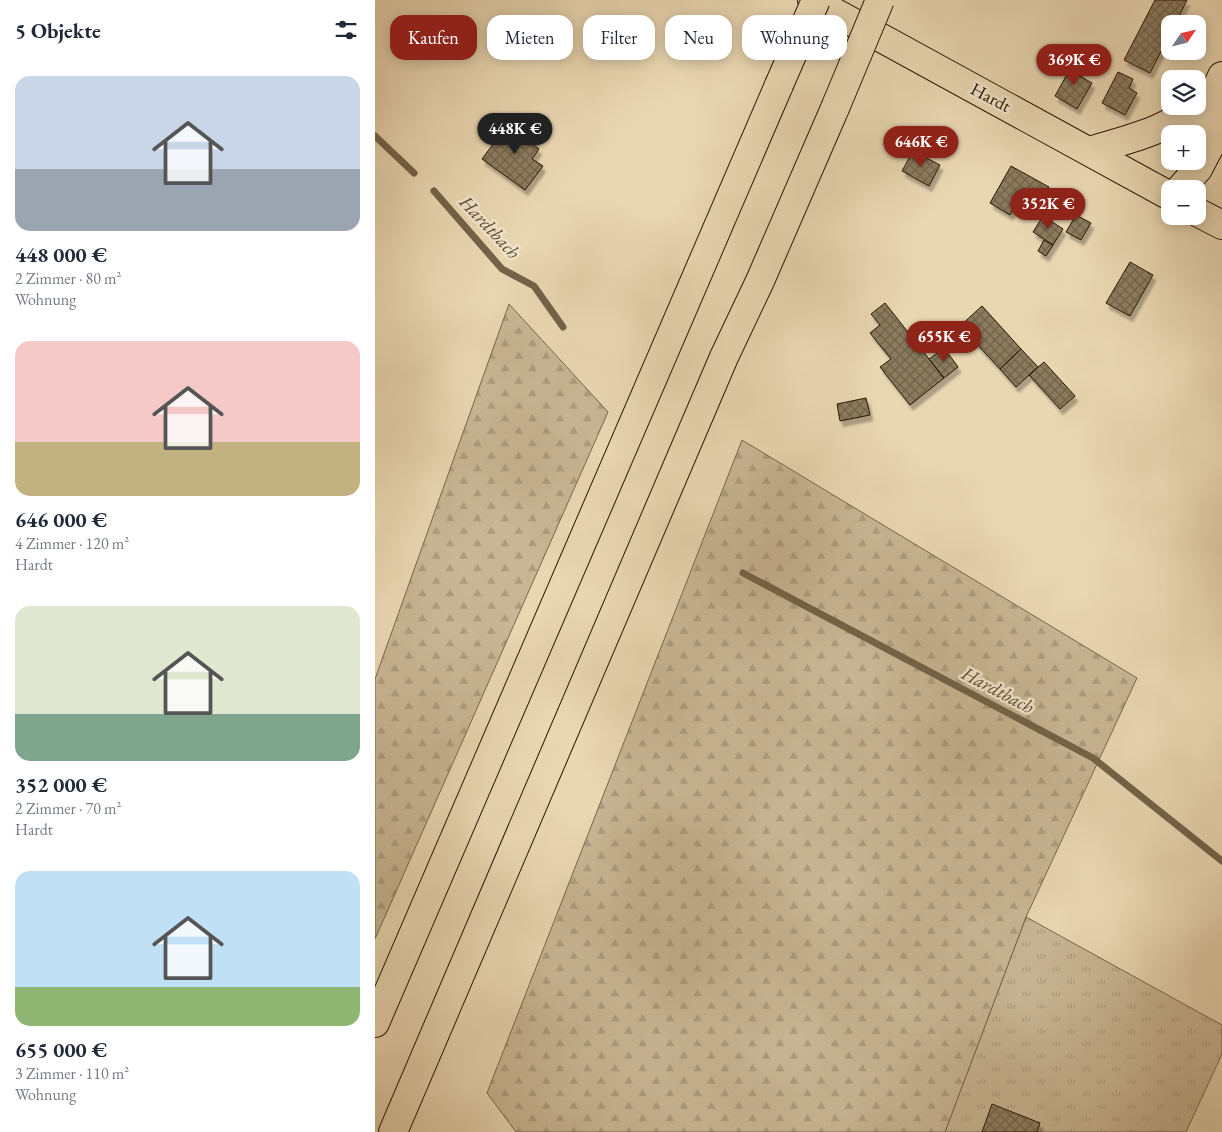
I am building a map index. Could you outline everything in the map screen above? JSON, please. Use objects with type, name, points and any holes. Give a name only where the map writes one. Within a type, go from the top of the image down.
[{"type":"main road","name":"Hardt","points":[[812,0],[1161,191]]},
{"type":"main road","points":[[375,1023],[817,0]]},
{"type":"main road","points":[[393,1132],[724,357],[760,281],[880,0]]},
{"type":"main road","points":[[1206,92],[1222,76]]},
{"type":"main road","points":[[1200,125],[1222,76]]},
{"type":"main road","points":[[1091,151],[1154,130],[1184,115]]},
{"type":"main road","points":[[1188,180],[1197,170],[1222,123]]},
{"type":"main road","points":[[1222,147],[1222,161]]},
{"type":"main road","points":[[1206,217],[1222,225]]},
{"type":"green space","points":[[509,304],[608,412],[375,939],[375,679]]},
{"type":"green space","points":[[742,440],[1137,678],[1026,917],[945,1132],[516,1132],[487,1093]]},
{"type":"green space","points":[[1026,917],[1222,1025],[1222,1054],[1186,1132],[945,1132]]},
{"type":"building","points":[[1155,0],[1187,0],[1180,15],[1161,15],[1161,52],[1150,73],[1124,60]]},
{"type":"building","points":[[1076,58],[1085,63],[1078,75],[1092,83],[1077,109],[1055,96]]},
{"type":"building","points":[[1118,72],[1133,79],[1129,88],[1137,93],[1125,115],[1102,103]]},
{"type":"building","points":[[511,120],[536,140],[533,145],[539,149],[532,159],[543,166],[525,190],[482,159]]},
{"type":"building","points":[[913,151],[940,165],[929,186],[902,171]]},
{"type":"building","points":[[1011,166],[1049,187],[1033,214],[1016,204],[1010,215],[990,203]]},
{"type":"building","points":[[1076,215],[1091,223],[1081,240],[1066,232]]},
{"type":"building","points":[[1043,216],[1063,229],[1053,245],[1033,232]]},
{"type":"building","points":[[1044,240],[1053,245],[1046,256],[1038,251]]},
{"type":"building","points":[[1130,262],[1153,275],[1130,316],[1106,303]]},
{"type":"building","points":[[885,303],[944,378],[910,405],[880,367],[891,359],[870,333],[880,325],[871,314]]},
{"type":"building","points":[[982,306],[1021,349],[1000,369],[960,326]]},
{"type":"building","points":[[944,348],[958,367],[944,378],[929,359]]},
{"type":"building","points":[[1021,349],[1038,367],[1016,387],[1000,369]]},
{"type":"building","points":[[1044,362],[1075,396],[1060,409],[1029,375]]},
{"type":"building","points":[[866,398],[870,415],[840,421],[837,404]]},
{"type":"building","points":[[992,1104],[1040,1123],[1037,1132],[982,1132]]},
{"type":"waterway","name":"Hardtbach","points":[[375,136],[414,173]]},
{"type":"waterway","name":"Hardtbach","points":[[434,191],[502,269],[534,286],[563,327]]},
{"type":"waterway","name":"Hardtbach","points":[[743,573],[1093,758],[1222,861]]}]
